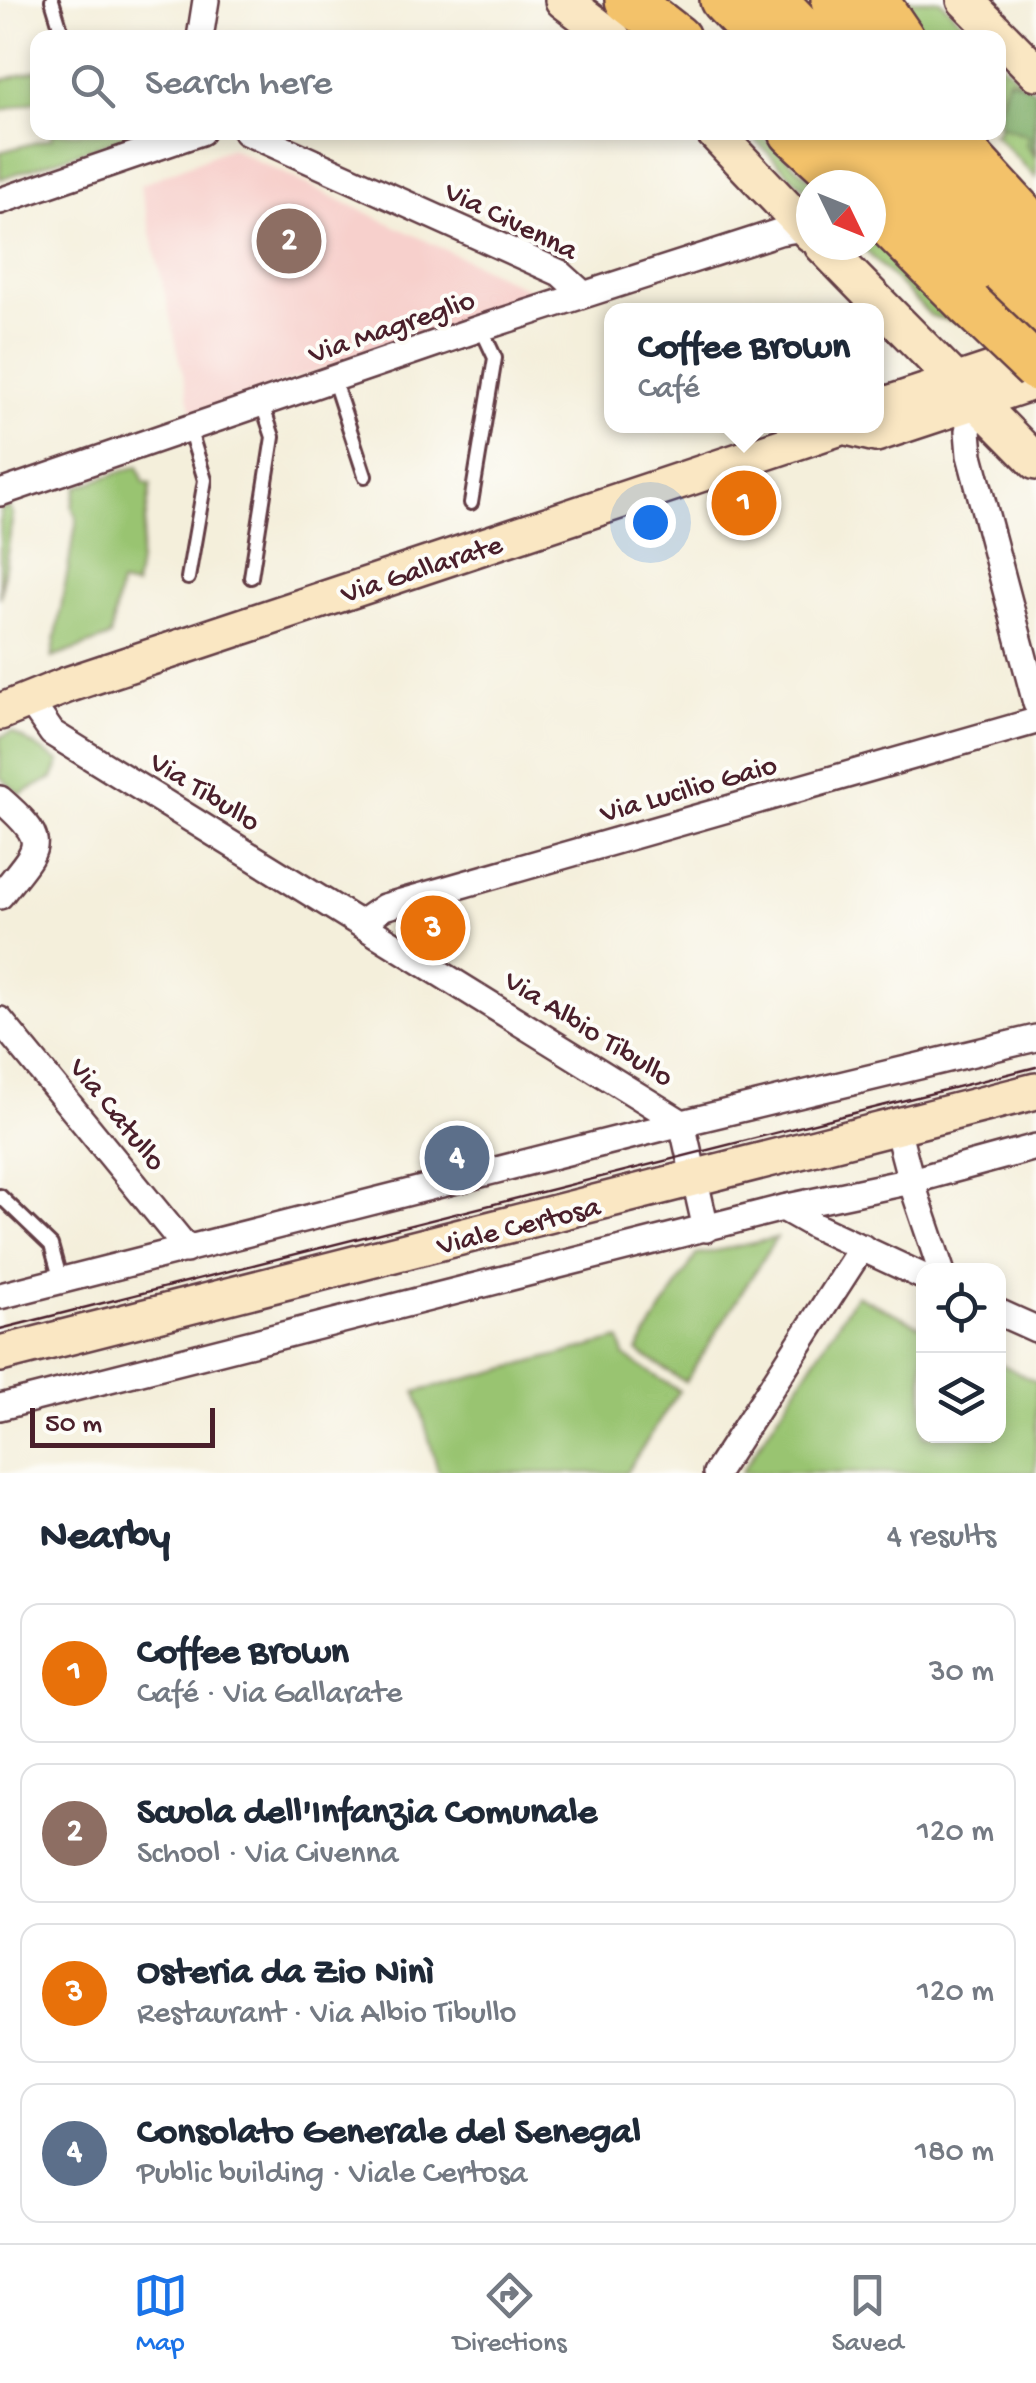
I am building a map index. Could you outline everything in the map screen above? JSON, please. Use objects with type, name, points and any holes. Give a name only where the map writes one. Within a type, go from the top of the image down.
[{"type":"highway","points":[[628,0],[667,30]]},
{"type":"highway","points":[[723,0],[751,30]]},
{"type":"highway","points":[[774,0],[802,30]]},
{"type":"highway","points":[[834,0],[858,30]]},
{"type":"highway","points":[[876,0],[896,30]]},
{"type":"highway","points":[[801,140],[834,170]]},
{"type":"highway","points":[[859,140],[1011,269]]},
{"type":"highway","points":[[907,140],[1011,269],[1036,368]]},
{"type":"highway","points":[[950,140],[1036,326]]},
{"type":"highway","points":[[980,140],[1036,208]]},
{"type":"highway","points":[[886,213],[1011,269]]},
{"type":"main road","points":[[563,0],[602,30]]},
{"type":"main road","points":[[966,0],[995,30]]},
{"type":"main road","points":[[1006,41],[1036,72]]},
{"type":"main road","points":[[722,140],[796,218]]},
{"type":"main road","points":[[837,260],[879,303]]},
{"type":"main road","points":[[884,308],[1036,462]]},
{"type":"main road","name":"Via Gallarate","points":[[884,430],[1036,355]]},
{"type":"main road","name":"Via Gallarate","points":[[884,406],[1036,381]]},
{"type":"main road","name":"Via Gallarate","points":[[15,706],[822,433]]},
{"type":"main road","name":"Viale Certosa","points":[[0,1354],[1036,1091]]},
{"type":"street","points":[[201,30],[206,0]]},
{"type":"street","name":"Via Civenna","points":[[264,140],[560,273],[583,294]]},
{"type":"street","points":[[0,201],[150,141]]},
{"type":"street","name":"Via Magreglio","points":[[0,493],[583,294],[779,232],[796,234]]},
{"type":"street","points":[[966,391],[970,455],[1036,703]]},
{"type":"street","name":"Via Tibullo","points":[[15,706],[361,923]]},
{"type":"street","name":"Via Lucilio Gaio","points":[[361,923],[384,907],[1036,721]]},
{"type":"street","points":[[0,799],[28,823],[36,843],[0,896]]},
{"type":"street","name":"Via Albio Tibullo","points":[[361,923],[682,1123]]},
{"type":"street","name":"Via Catullo","points":[[0,1020],[186,1250]]},
{"type":"street","name":"Viale Certosa","points":[[0,1296],[682,1123],[1036,1038]]},
{"type":"street","points":[[682,1123],[706,1228]]},
{"type":"street","points":[[897,1128],[939,1263]]},
{"type":"street","name":"Viale Certosa","points":[[0,1407],[1036,1147]]},
{"type":"street","points":[[783,1208],[916,1273]]},
{"type":"street","points":[[716,1473],[862,1247]]},
{"type":"street","points":[[1006,1316],[1036,1329]]},
{"type":"lane","points":[[52,0],[61,30]]},
{"type":"lane","points":[[472,503],[494,358],[481,328]]},
{"type":"lane","points":[[333,378],[365,476]]},
{"type":"lane","points":[[251,576],[273,437],[262,404]]},
{"type":"lane","points":[[188,578],[205,480],[189,428]]},
{"type":"lane","points":[[0,1196],[51,1245],[61,1281]]},
{"type":"shaded area","points":[[230,148],[543,296],[192,413],[140,185]]},
{"type":"green space","points":[[895,0],[940,0],[970,30],[916,30]]},
{"type":"green space","points":[[1006,67],[1036,98],[1036,178],[1000,140],[1006,140]]},
{"type":"green space","points":[[30,72],[30,103],[0,111],[0,81]]},
{"type":"green space","points":[[1008,78],[1036,92],[1034,155],[1026,144],[1029,136],[1006,128]]},
{"type":"green space","points":[[45,140],[116,140],[0,179],[0,152]]},
{"type":"green space","points":[[755,140],[766,140],[800,170],[796,170],[796,181]]},
{"type":"green space","points":[[886,250],[960,323],[931,316],[875,260],[886,260]]},
{"type":"green space","points":[[138,466],[144,483],[151,484],[135,587],[120,584],[110,637],[52,658],[77,519],[72,506],[77,487]]},
{"type":"green space","points":[[10,507],[13,515],[0,598],[0,510]]},
{"type":"green space","points":[[12,732],[60,762],[53,778],[20,794],[0,777],[0,737]]},
{"type":"green space","points":[[776,1238],[685,1382],[637,1351],[696,1255]]},
{"type":"green space","points":[[856,1295],[916,1324],[916,1443],[1006,1443],[1006,1367],[1036,1382],[1036,1473],[741,1473]]},
{"type":"green space","points":[[620,1339],[624,1356],[679,1391],[626,1473],[438,1471],[416,1392]]},
{"type":"tram line","points":[[0,1329],[1036,1067]]},
{"type":"place","name":"Scuola dell'Infanzia Comunale","points":[[289,241]]},
{"type":"place","name":"Coffee Brown","points":[[744,503]]},
{"type":"place","name":"Osteria da Zio Ninì","points":[[433,928]]},
{"type":"place","name":"Consolato Generale del Senegal","points":[[457,1158]]}]
